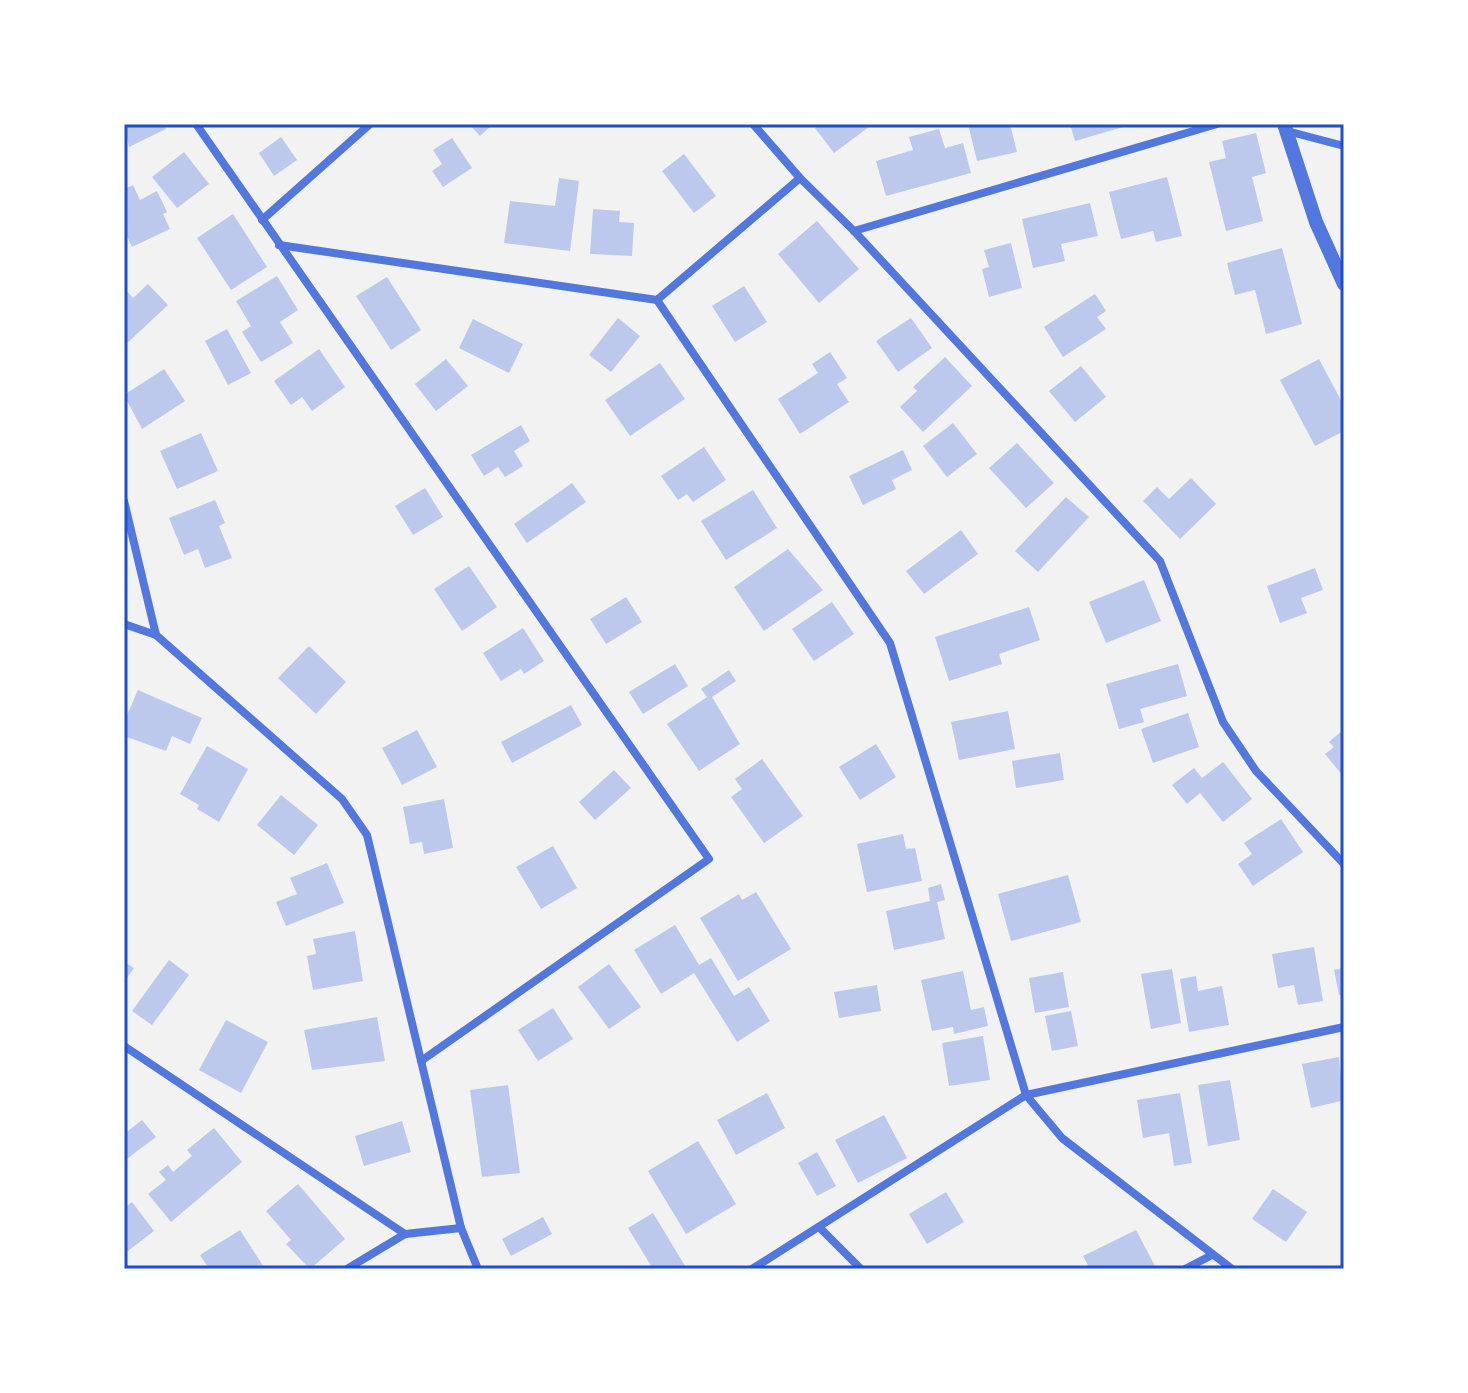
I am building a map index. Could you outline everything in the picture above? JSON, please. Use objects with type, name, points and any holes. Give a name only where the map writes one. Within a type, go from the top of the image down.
[{"type":"street","points":[[196,124],[709,859],[421,1061]]},
{"type":"street","points":[[262,220],[370,124]]},
{"type":"street","points":[[753,124],[800,178],[854,231],[1160,561],[1223,722],[1256,771],[1344,864]]},
{"type":"street","points":[[854,231],[1217,124]]},
{"type":"street","points":[[1285,128],[1344,146]]},
{"type":"street","points":[[1285,128],[1316,222],[1344,284]]},
{"type":"street","points":[[657,300],[800,178]]},
{"type":"street","points":[[279,245],[657,300],[890,643],[1026,1095],[1062,1138],[1210,1256],[1232,1269]]},
{"type":"street","points":[[124,501],[156,635]]},
{"type":"street","points":[[124,624],[156,635],[342,799],[367,835],[461,1228],[478,1269]]},
{"type":"street","points":[[752,1269],[1026,1095],[1344,1027]]},
{"type":"street","points":[[124,1046],[405,1234]]},
{"type":"street","points":[[819,1227],[861,1269]]},
{"type":"street","points":[[347,1269],[405,1234],[461,1228]]},
{"type":"street","points":[[1185,1269],[1210,1256]]},
{"type":"building","points":[[124,124],[164,124],[166,129],[129,147]]},
{"type":"building","points":[[469,124],[493,124],[480,136]]},
{"type":"building","points":[[820,124],[873,124],[834,153],[815,128]]},
{"type":"building","points":[[968,124],[1010,124],[1017,152],[977,161]]},
{"type":"building","points":[[1070,124],[1130,124],[1130,125],[1075,141]]},
{"type":"building","points":[[939,129],[945,148],[963,143],[971,173],[886,196],[876,161],[913,150],[909,137]]},
{"type":"building","points":[[1256,133],[1266,173],[1252,177],[1263,221],[1226,231],[1209,162],[1226,158],[1222,141]]},
{"type":"building","points":[[281,137],[297,160],[274,176],[259,153]]},
{"type":"building","points":[[452,138],[472,168],[443,187],[432,171],[442,164],[433,150]]},
{"type":"building","points":[[184,152],[209,184],[177,208],[152,177]]},
{"type":"building","points":[[684,154],[716,196],[694,213],[662,171]]},
{"type":"building","points":[[1167,177],[1182,236],[1156,242],[1153,231],[1121,239],[1109,192]]},
{"type":"building","points":[[559,178],[579,181],[570,251],[504,243],[510,201],[555,206]]},
{"type":"building","points":[[133,185],[140,200],[157,191],[167,212],[163,214],[170,229],[132,247],[124,230],[124,189]]},
{"type":"building","points":[[1090,203],[1098,236],[1061,244],[1065,261],[1033,268],[1022,219]]},
{"type":"building","points":[[593,209],[620,211],[619,222],[634,223],[632,256],[590,254]]},
{"type":"building","points":[[233,214],[267,267],[231,290],[197,238]]},
{"type":"building","points":[[817,221],[859,269],[819,303],[778,254]]},
{"type":"building","points":[[1011,243],[1022,288],[989,297],[982,269],[989,267],[984,250]]},
{"type":"building","points":[[1282,248],[1302,324],[1266,334],[1255,290],[1235,295],[1227,263]]},
{"type":"building","points":[[277,276],[298,310],[280,322],[293,343],[261,362],[242,332],[251,326],[236,301]]},
{"type":"building","points":[[387,277],[421,330],[391,350],[356,296]]},
{"type":"building","points":[[148,284],[168,305],[124,346],[124,288],[133,298]]},
{"type":"building","points":[[744,286],[767,322],[735,342],[712,306]]},
{"type":"building","points":[[1095,294],[1106,311],[1097,317],[1106,329],[1063,357],[1044,327]]},
{"type":"building","points":[[618,318],[640,336],[611,372],[589,355]]},
{"type":"building","points":[[911,318],[932,348],[898,372],[876,341]]},
{"type":"building","points":[[473,319],[523,344],[509,373],[459,348]]},
{"type":"building","points":[[227,329],[251,373],[228,385],[205,341]]},
{"type":"building","points":[[319,349],[345,387],[312,411],[302,397],[291,405],[274,381]]},
{"type":"building","points":[[830,352],[847,378],[837,384],[849,402],[800,434],[778,399],[818,373],[812,364]]},
{"type":"building","points":[[945,357],[972,386],[923,432],[900,407],[917,391],[913,387]]},
{"type":"building","points":[[446,359],[468,386],[436,411],[415,384]]},
{"type":"building","points":[[1319,359],[1344,406],[1344,431],[1315,446],[1280,380]]},
{"type":"building","points":[[660,363],[685,399],[630,436],[605,400]]},
{"type":"building","points":[[1081,366],[1106,397],[1075,422],[1049,391]]},
{"type":"building","points":[[164,369],[185,401],[142,429],[124,395]]},
{"type":"building","points":[[953,423],[977,454],[947,477],[923,446]]},
{"type":"building","points":[[521,425],[530,441],[514,451],[523,466],[505,477],[498,467],[484,476],[471,455]]},
{"type":"building","points":[[201,433],[218,471],[177,489],[160,451]]},
{"type":"building","points":[[1017,443],[1054,483],[1026,508],[989,468]]},
{"type":"building","points":[[704,447],[726,480],[693,502],[687,494],[678,500],[661,476]]},
{"type":"building","points":[[903,450],[912,470],[892,480],[896,489],[863,505],[849,476]]},
{"type":"building","points":[[1191,478],[1216,504],[1180,539],[1143,501],[1157,487],[1169,499]]},
{"type":"building","points":[[572,483],[586,502],[527,543],[514,524]]},
{"type":"building","points":[[425,488],[443,517],[413,535],[395,506]]},
{"type":"building","points":[[753,490],[777,528],[726,560],[701,521]]},
{"type":"building","points":[[1066,497],[1089,517],[1038,572],[1015,551]]},
{"type":"building","points":[[215,500],[225,523],[219,526],[232,558],[205,568],[198,549],[184,555],[169,518]]},
{"type":"building","points":[[961,530],[978,554],[924,594],[906,571]]},
{"type":"building","points":[[788,549],[823,590],[764,631],[734,587]]},
{"type":"building","points":[[469,566],[497,607],[462,631],[434,589]]},
{"type":"building","points":[[1315,568],[1323,590],[1301,598],[1307,613],[1280,623],[1267,586]]},
{"type":"building","points":[[1144,580],[1161,621],[1106,643],[1089,602]]},
{"type":"building","points":[[626,597],[642,622],[606,644],[590,619]]},
{"type":"building","points":[[832,602],[854,634],[814,661],[792,629]]},
{"type":"building","points":[[1029,607],[1040,640],[999,654],[1002,664],[949,681],[935,637]]},
{"type":"building","points":[[523,628],[544,661],[524,674],[521,669],[501,681],[483,653]]},
{"type":"building","points":[[309,646],[346,682],[316,714],[278,678]]},
{"type":"building","points":[[675,664],[688,686],[643,714],[629,692]]},
{"type":"building","points":[[1178,664],[1187,696],[1140,709],[1144,722],[1119,729],[1106,684]]},
{"type":"building","points":[[729,670],[736,681],[712,697],[740,744],[699,771],[667,724],[707,697],[701,689]]},
{"type":"building","points":[[138,690],[202,718],[190,744],[172,736],[166,751],[124,736],[124,722]]},
{"type":"building","points":[[571,705],[582,725],[512,763],[501,742]]},
{"type":"building","points":[[1008,711],[1015,749],[959,760],[951,722]]},
{"type":"building","points":[[1188,713],[1199,747],[1153,763],[1141,729]]},
{"type":"building","points":[[1344,729],[1344,777],[1325,754],[1334,747],[1329,742]]},
{"type":"building","points":[[417,730],[437,767],[402,785],[382,748]]},
{"type":"building","points":[[876,744],[896,777],[860,800],[839,767]]},
{"type":"building","points":[[207,746],[248,769],[219,822],[180,794]]},
{"type":"building","points":[[1060,753],[1064,780],[1016,788],[1012,761]]},
{"type":"building","points":[[762,759],[803,816],[764,843],[731,797],[742,789],[735,779]]},
{"type":"building","points":[[1223,762],[1252,799],[1223,822],[1200,793],[1187,804],[1172,785],[1194,768],[1202,778]]},
{"type":"building","points":[[614,770],[631,788],[595,820],[579,802]]},
{"type":"building","points":[[281,795],[318,825],[294,855],[257,825]]},
{"type":"building","points":[[444,799],[453,848],[424,854],[422,842],[410,844],[403,807]]},
{"type":"building","points":[[1281,819],[1303,852],[1253,886],[1238,864],[1252,854],[1244,843]]},
{"type":"building","points":[[903,834],[906,849],[915,848],[922,881],[867,892],[857,844]]},
{"type":"building","points":[[553,846],[577,888],[541,909],[516,867]]},
{"type":"building","points":[[327,863],[344,903],[286,926],[276,902],[297,894],[290,878]]},
{"type":"building","points":[[1068,875],[1081,922],[1011,941],[998,894]]},
{"type":"building","points":[[941,884],[945,900],[937,902],[945,939],[894,950],[886,911],[930,901],[928,888]]},
{"type":"building","points":[[756,892],[791,949],[738,981],[700,918],[739,894],[742,900]]},
{"type":"building","points":[[675,925],[699,965],[711,958],[734,996],[749,987],[770,1021],[737,1042],[694,973],[661,994],[634,950]]},
{"type":"building","points":[[355,931],[363,981],[313,990],[307,956],[316,954],[313,939]]},
{"type":"building","points":[[1314,947],[1323,1001],[1298,1005],[1294,985],[1278,988],[1272,954]]},
{"type":"building","points":[[169,960],[189,975],[152,1025],[132,1011]]},
{"type":"building","points":[[124,962],[134,968],[124,982]]},
{"type":"building","points":[[609,964],[641,1007],[609,1029],[578,987]]},
{"type":"building","points":[[1344,968],[1344,994],[1339,995],[1334,970]]},
{"type":"building","points":[[1172,969],[1181,1023],[1151,1029],[1141,974]]},
{"type":"building","points":[[963,971],[971,1010],[984,1007],[988,1026],[954,1034],[953,1027],[932,1031],[921,980]]},
{"type":"building","points":[[1063,972],[1069,1007],[1035,1013],[1029,978]]},
{"type":"building","points":[[1196,976],[1198,991],[1222,986],[1229,1025],[1189,1032],[1180,979]]},
{"type":"building","points":[[877,985],[881,1011],[839,1018],[834,992]]},
{"type":"building","points":[[553,1008],[573,1039],[538,1061],[518,1030]]},
{"type":"building","points":[[1071,1011],[1078,1046],[1052,1051],[1045,1016]]},
{"type":"building","points":[[377,1017],[385,1061],[312,1070],[304,1030]]},
{"type":"building","points":[[226,1020],[268,1042],[241,1093],[199,1070]]},
{"type":"building","points":[[983,1036],[990,1080],[949,1086],[942,1043]]},
{"type":"building","points":[[1339,1057],[1344,1108],[1341,1101],[1311,1108],[1302,1064]]},
{"type":"building","points":[[1230,1080],[1240,1140],[1208,1146],[1198,1085]]},
{"type":"building","points":[[508,1085],[520,1173],[482,1177],[470,1090]]},
{"type":"building","points":[[767,1093],[785,1128],[736,1155],[717,1120]]},
{"type":"building","points":[[1180,1093],[1192,1163],[1174,1166],[1169,1133],[1143,1138],[1137,1100]]},
{"type":"building","points":[[884,1115],[907,1158],[858,1183],[835,1140]]},
{"type":"building","points":[[142,1120],[156,1137],[124,1161],[124,1134]]},
{"type":"building","points":[[402,1121],[411,1152],[364,1166],[355,1136]]},
{"type":"building","points":[[214,1128],[242,1162],[171,1222],[148,1194],[166,1180],[159,1172],[168,1165],[173,1172],[192,1156],[187,1150]]},
{"type":"building","points":[[698,1141],[736,1204],[686,1234],[648,1171]]},
{"type":"building","points":[[817,1152],[836,1186],[817,1196],[798,1163]]},
{"type":"building","points":[[298,1184],[345,1239],[310,1269],[286,1244],[291,1240],[266,1211]]},
{"type":"building","points":[[1273,1189],[1307,1212],[1286,1242],[1252,1219]]},
{"type":"building","points":[[946,1192],[964,1222],[927,1244],[909,1214]]},
{"type":"building","points":[[132,1202],[154,1231],[124,1254],[124,1208]]},
{"type":"building","points":[[653,1213],[687,1269],[653,1269],[628,1228]]},
{"type":"building","points":[[543,1217],[552,1234],[511,1256],[502,1239]]},
{"type":"building","points":[[240,1230],[265,1269],[209,1269],[200,1255]]},
{"type":"building","points":[[1136,1230],[1155,1266],[1090,1269],[1083,1256]]}]
